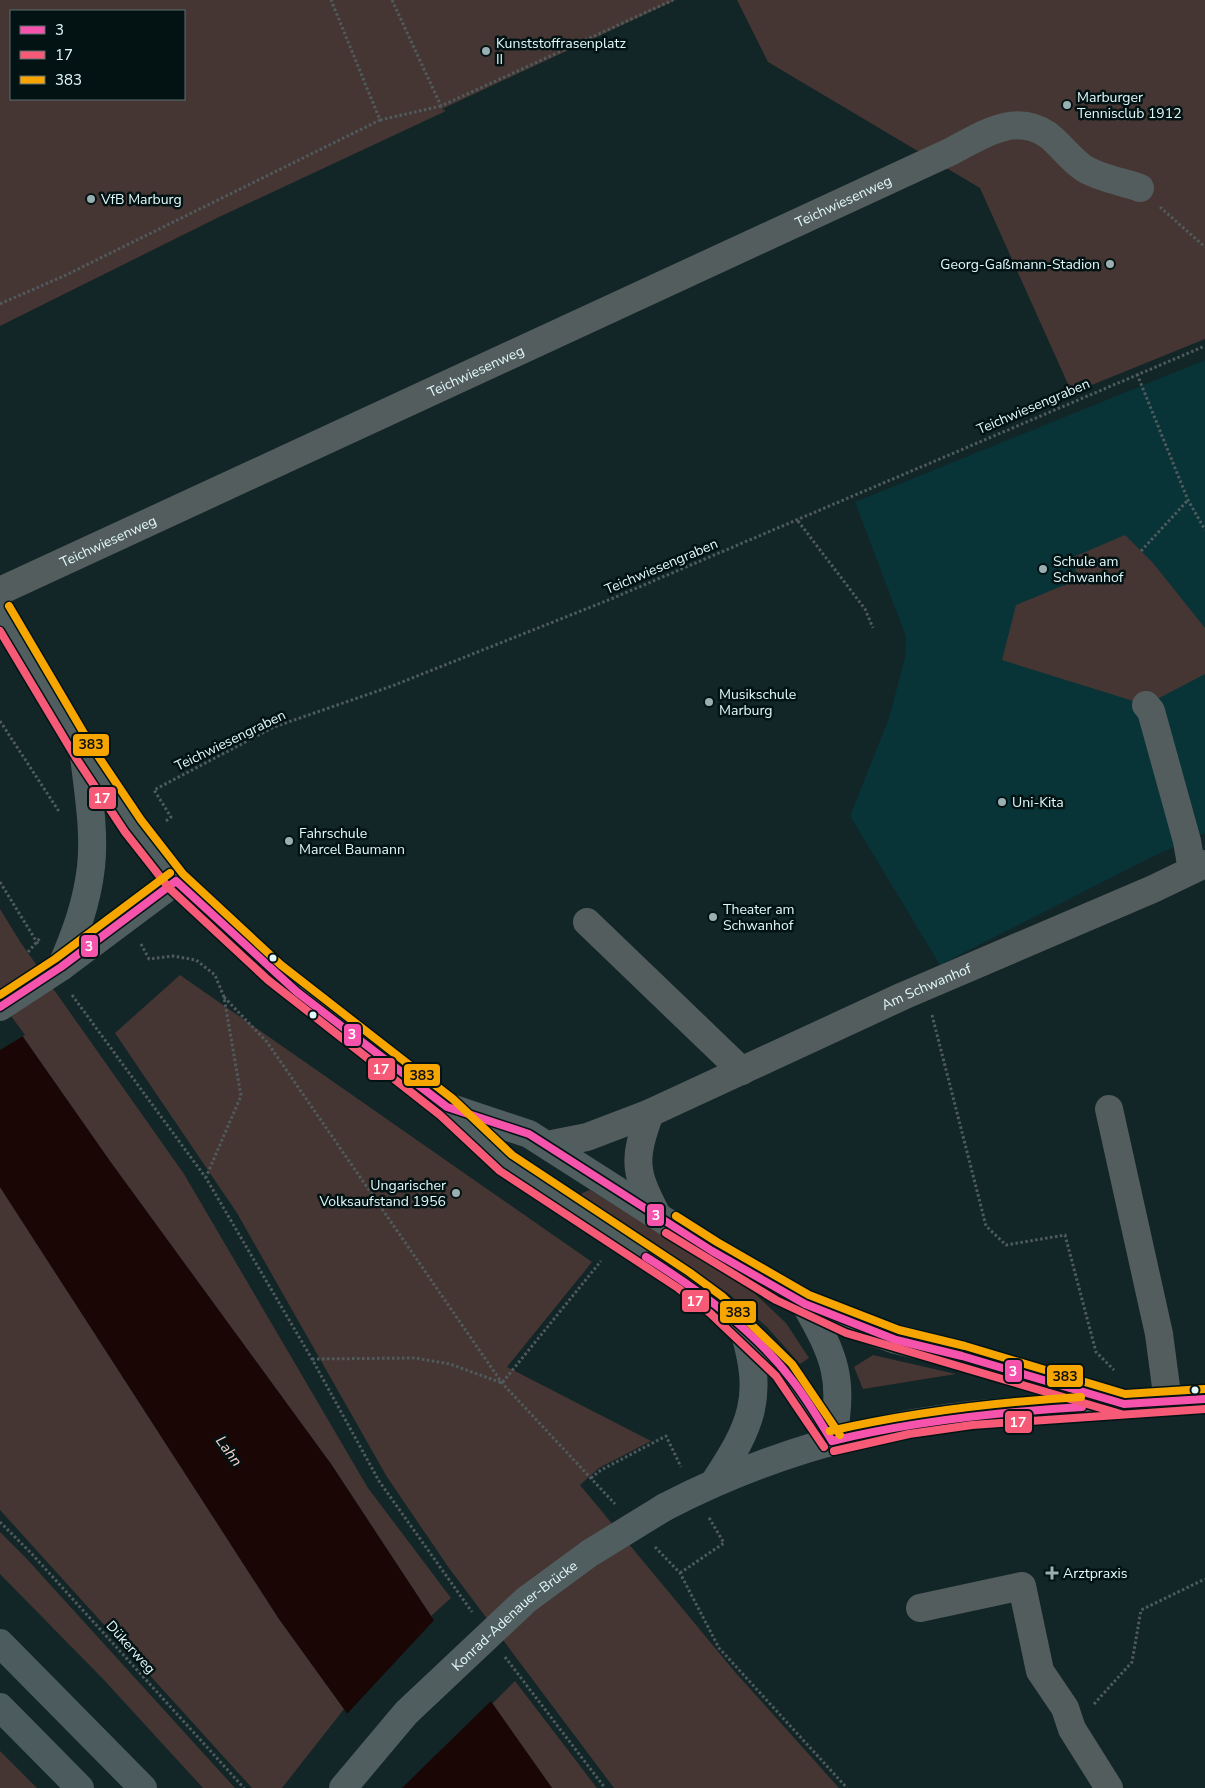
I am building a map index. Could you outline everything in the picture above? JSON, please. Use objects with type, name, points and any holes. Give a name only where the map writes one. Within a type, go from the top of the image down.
[{"type":"highway","points":[[0,1643],[143,1788]]},
{"type":"highway","points":[[0,1707],[80,1788]]},
{"type":"main road","points":[[0,611],[84,752],[133,826],[176,881],[297,992],[447,1107],[506,1163],[618,1239],[684,1280],[744,1329],[784,1370],[832,1441]]},
{"type":"main road","points":[[57,968],[81,917],[91,866],[91,837],[84,752]]},
{"type":"main road","points":[[0,1007],[176,881]]},
{"type":"main road","points":[[447,1107],[514,1128],[547,1145],[712,1251],[805,1304],[851,1324],[896,1340],[962,1356],[1124,1404]]},
{"type":"main road","points":[[805,1304],[826,1341],[835,1364],[839,1390],[838,1416],[832,1441]]},
{"type":"main road","points":[[705,1487],[736,1450],[748,1422],[754,1398],[753,1360],[744,1329]]},
{"type":"main road","name":"Konrad-Adenauer-Brücke","points":[[343,1788],[406,1713],[526,1600],[590,1553],[665,1507],[705,1487],[832,1441],[907,1424],[971,1415],[1205,1399]]},
{"type":"street","name":"Teichwiesenweg","points":[[0,591],[952,151],[996,128],[1018,124],[1047,134],[1086,169],[1140,188]]},
{"type":"street","points":[[1146,705],[1151,711],[1187,841],[1199,867]]},
{"type":"street","name":"Am Schwanhof","points":[[547,1145],[587,1137],[650,1113],[903,996],[926,988],[1199,867]]},
{"type":"street","points":[[587,922],[742,1071]]},
{"type":"street","points":[[1109,1109],[1159,1334],[1168,1402]]},
{"type":"street","points":[[650,1113],[637,1158],[641,1184],[657,1215]]},
{"type":"street","points":[[920,1608],[1022,1586],[1040,1671],[1065,1708],[1072,1729],[1109,1788]]},
{"type":"path","points":[[331,0],[380,120]]},
{"type":"path","points":[[392,0],[442,106]]},
{"type":"path","points":[[0,304],[66,275],[380,120],[442,106],[673,0]]},
{"type":"path","points":[[1140,188],[1205,247]]},
{"type":"path","name":"Teichwiesengraben","points":[[171,817],[154,790],[274,727],[392,686],[610,599],[798,521],[1205,346]]},
{"type":"path","points":[[1137,374],[1188,500],[1203,522],[1205,530]]},
{"type":"path","points":[[1141,551],[1188,500]]},
{"type":"path","points":[[798,521],[865,609],[873,628]]},
{"type":"path","points":[[0,721],[62,815]]},
{"type":"path","points":[[0,882],[57,968],[206,1178],[312,1359],[379,1481],[477,1619]]},
{"type":"path","points":[[149,959],[173,956],[196,960],[215,975],[224,997],[241,1096],[206,1178]]},
{"type":"path","points":[[926,988],[986,1226],[1006,1245],[1065,1235],[1096,1352],[1115,1371]]},
{"type":"path","points":[[224,997],[266,1042],[502,1383],[618,1507]]},
{"type":"path","points":[[502,1383],[618,1239]]},
{"type":"path","points":[[312,1359],[415,1358],[450,1364],[502,1383]]},
{"type":"path","points":[[591,1478],[601,1470],[666,1436],[705,1487]]},
{"type":"path","name":"Dükerweg","points":[[0,1522],[31,1553],[244,1788]]},
{"type":"path","points":[[680,1573],[724,1543]]},
{"type":"path","points":[[652,1544],[680,1573],[719,1648],[848,1788]]},
{"type":"path","points":[[1072,1729],[1132,1662],[1141,1610],[1205,1579]]},
{"type":"path","points":[[501,1651],[604,1788]]},
{"type":"shaded area","points":[[0,0],[676,0],[442,109],[446,111],[217,218],[0,326]]},
{"type":"shaded area","name":"Georg-Gaßmann-Stadion","points":[[737,0],[1205,0],[1205,339],[1072,393],[980,188],[768,62]]},
{"type":"shaded area","points":[[1205,360],[1205,833],[1150,858],[940,965],[850,816],[889,718],[905,657],[906,637],[855,502]]},
{"type":"shaded area","points":[[1125,535],[1153,563],[1205,628],[1205,674],[1146,705],[1002,660],[1016,605],[1079,579],[1071,558]]},
{"type":"shaded area","points":[[0,909],[21,943],[184,1174],[368,1488],[451,1598],[431,1616],[331,1464],[112,1164],[0,1004]]},
{"type":"shaded area","points":[[180,975],[592,1262],[507,1367],[651,1441],[599,1468],[580,1485],[735,1672],[839,1788],[614,1788],[449,1568],[387,1477],[237,1213],[115,1033]]},
{"type":"shaded area","points":[[0,1187],[279,1619],[344,1709],[282,1788],[252,1788],[0,1510]]},
{"type":"shaded area","points":[[590,1190],[749,1288],[786,1323],[809,1358],[800,1364],[767,1327],[729,1294],[581,1198],[582,1193]]},
{"type":"shaded area","points":[[873,1355],[956,1374],[863,1389],[854,1367]]},
{"type":"shaded area","points":[[0,1532],[26,1558],[235,1788],[203,1788],[104,1680],[0,1574]]},
{"type":"shaded area","points":[[515,1681],[597,1788],[552,1788],[492,1704]]},
{"type":"shaded area","points":[[0,1751],[37,1788],[0,1788]]},
{"type":"water","name":"Lahn","points":[[0,1004],[112,1164],[331,1464],[431,1616],[552,1788],[398,1788],[279,1619],[0,1187]]},
{"type":"pier","points":[[0,1001],[25,1035],[0,1050]]},
{"type":"pier","points":[[436,1618],[492,1700],[402,1788],[395,1788],[346,1715]]},
{"type":"transit line","name":"383","points":[[9,606],[92,747],[141,820],[183,874],[281,965],[453,1099],[512,1155],[689,1272],[723,1297],[792,1364],[840,1435]]},
{"type":"transit line","name":"17","points":[[0,631],[76,758],[125,832],[169,888],[268,980],[440,1115],[500,1171],[678,1288],[710,1313],[776,1376],[824,1447]]},
{"type":"transit line","name":"383","points":[[0,995],[55,959],[170,873]]},
{"type":"transit line","name":"3","points":[[176,881],[297,992],[447,1107],[529,1134],[712,1251],[805,1304],[896,1340],[962,1356],[1124,1404],[1205,1399]]},
{"type":"transit line","name":"3","points":[[0,1007],[61,967],[176,881]]},
{"type":"transit line","name":"383","points":[[676,1216],[809,1295],[899,1330],[965,1346],[1125,1394],[1204,1389]]},
{"type":"transit line","name":"17","points":[[666,1233],[776,1300],[846,1333],[1121,1414]]},
{"type":"transit line","name":"3","points":[[646,1257],[706,1297],[760,1344],[777,1361],[797,1387],[832,1441]]},
{"type":"transit line","name":"383","points":[[830,1431],[892,1418],[955,1409],[1081,1397]]},
{"type":"transit line","name":"3","points":[[832,1441],[956,1418],[1082,1407]]},
{"type":"transit line","name":"17","points":[[834,1451],[909,1434],[972,1425],[1205,1409]]},
{"type":"place","name":"Kunststoffrasenplatz II","points":[[486,51]]},
{"type":"place","name":"Marburger Tennisclub 1912","points":[[1067,105]]},
{"type":"place","name":"VfB Marburg","points":[[91,199]]},
{"type":"place","name":"Georg-Gaßmann-Stadion","points":[[1110,264]]},
{"type":"place","name":"Schule am Schwanhof","points":[[1043,569]]},
{"type":"place","name":"Musikschule Marburg","points":[[709,702]]},
{"type":"place","name":"Uni-Kita","points":[[1002,802]]},
{"type":"place","name":"Fahrschule Marcel Baumann","points":[[289,841]]},
{"type":"place","name":"Theater am Schwanhof","points":[[713,917]]},
{"type":"place","name":"Ungarischer Volksaufstand 1956","points":[[456,1193]]},
{"type":"place","name":"Arztpraxis","points":[[1052,1573]]}]
